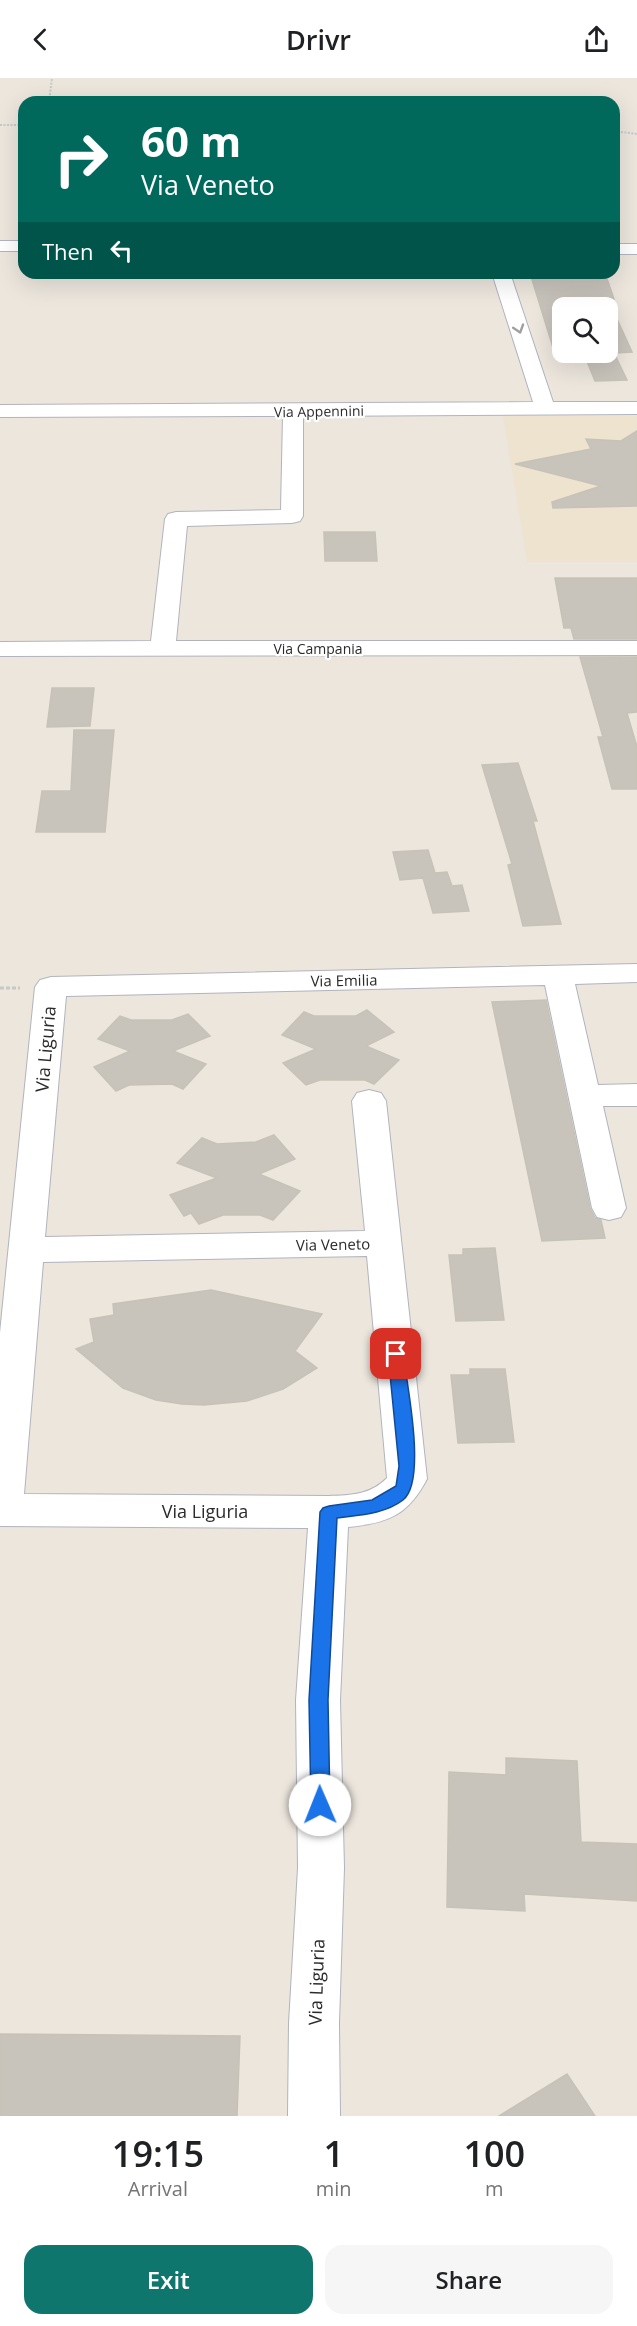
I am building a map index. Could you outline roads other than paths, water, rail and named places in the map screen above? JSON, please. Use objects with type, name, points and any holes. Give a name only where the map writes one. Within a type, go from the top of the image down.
[{"type":"street","points":[[0,246],[18,246]]},
{"type":"street","points":[[620,249],[637,249]]},
{"type":"street","points":[[503,279],[545,408]]},
{"type":"street","name":"Via Appennini","points":[[0,411],[637,408]]},
{"type":"street","points":[[163,649],[176,519],[292,516],[293,411]]},
{"type":"street","name":"Via Campania","points":[[0,649],[637,648]]},
{"type":"street","name":"Via Emilia","points":[[51,987],[637,973]]},
{"type":"street","points":[[558,975],[609,1208]]},
{"type":"street","name":"Via Liguria","points":[[51,987],[26,1250],[11,1291],[1,1510],[329,1512],[318,1700],[321,1868],[314,2023],[314,2116]]},
{"type":"street","points":[[585,1096],[637,1095]]},
{"type":"street","points":[[369,1101],[384,1243]]},
{"type":"street","name":"Via Veneto","points":[[26,1250],[384,1243],[407,1479],[404,1488],[386,1502],[359,1510],[329,1512]]}]
